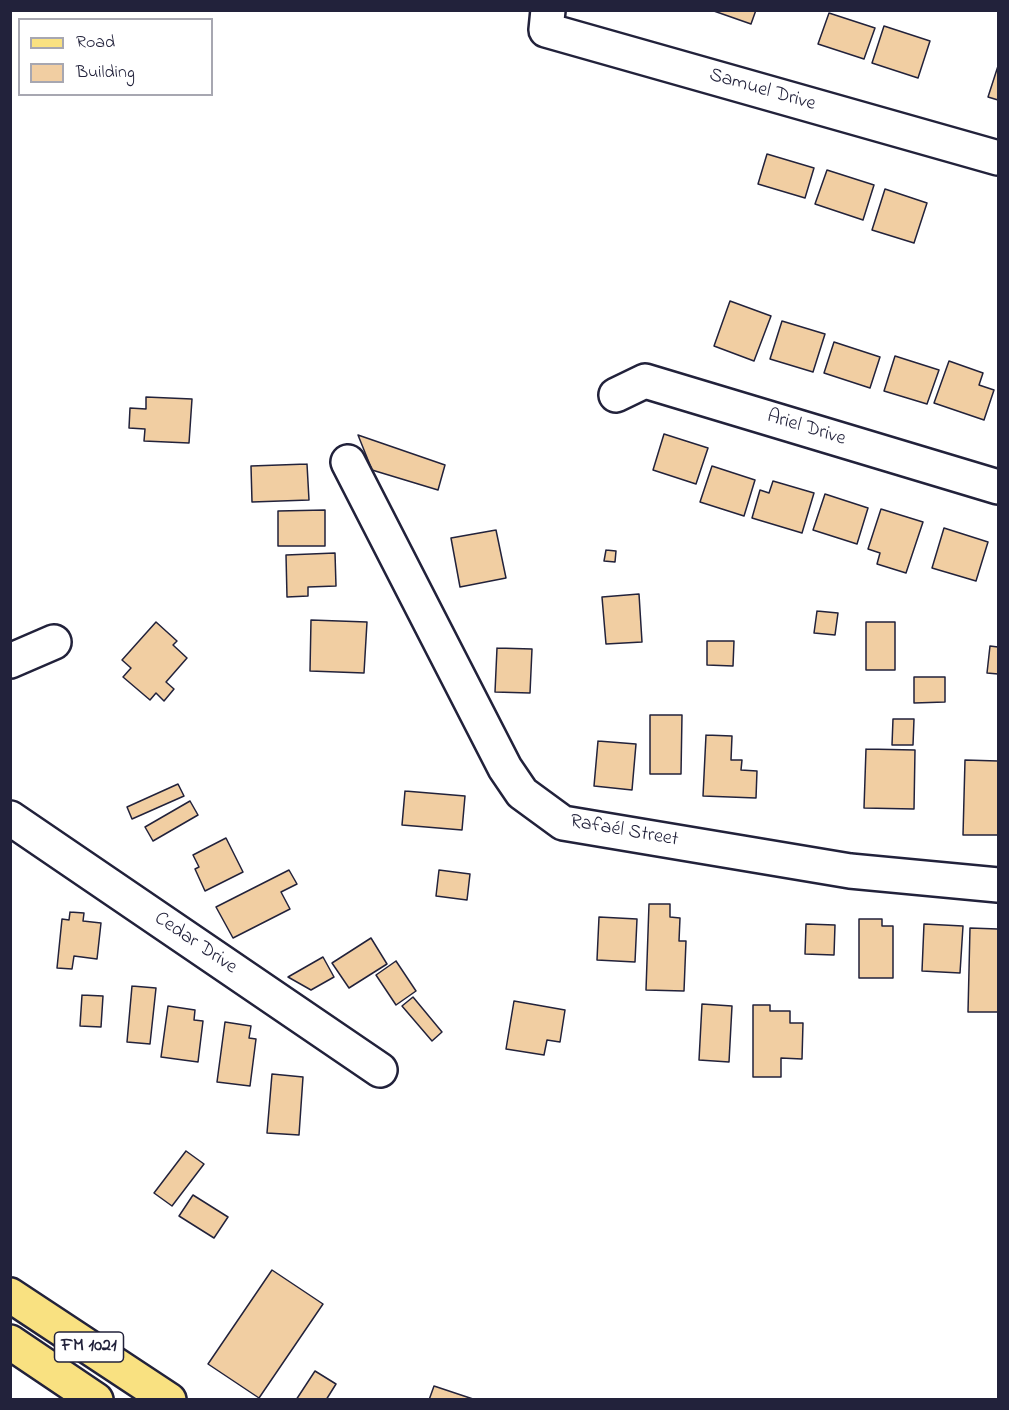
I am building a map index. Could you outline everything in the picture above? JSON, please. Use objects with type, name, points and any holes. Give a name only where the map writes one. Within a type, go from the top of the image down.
[{"type":"main road","name":"FM 1021","points":[[10,1295],[168,1400]]},
{"type":"main road","name":"FM 1021","points":[[10,1342],[96,1400]]},
{"type":"street","name":"Samuel Drive","points":[[548,10],[546,30],[999,158]]},
{"type":"street","name":"Ariel Drive","points":[[616,395],[645,381],[999,487]]},
{"type":"street","name":"Rafaél Street","points":[[348,462],[505,768],[522,793],[563,823],[850,871],[999,885]]},
{"type":"street","points":[[10,662],[54,642]]},
{"type":"street","name":"Cedar Drive","points":[[10,818],[380,1070]]},
{"type":"building","points":[[711,10],[756,10],[751,24]]},
{"type":"building","points":[[829,13],[875,28],[864,59],[818,44]]},
{"type":"building","points":[[884,26],[930,41],[918,78],[872,63]]},
{"type":"building","points":[[998,66],[998,100],[988,97]]},
{"type":"building","points":[[767,154],[814,168],[805,198],[758,184]]},
{"type":"building","points":[[827,170],[874,185],[863,220],[815,204]]},
{"type":"building","points":[[885,189],[927,203],[914,243],[872,230]]},
{"type":"building","points":[[730,301],[771,316],[754,361],[714,346]]},
{"type":"building","points":[[782,321],[825,334],[813,372],[770,359]]},
{"type":"building","points":[[834,342],[880,357],[870,388],[824,373]]},
{"type":"building","points":[[895,356],[939,370],[927,404],[884,391]]},
{"type":"building","points":[[949,361],[983,373],[979,385],[994,390],[984,420],[934,403]]},
{"type":"building","points":[[146,397],[192,399],[189,443],[144,441],[145,429],[129,428],[130,408],[146,409]]},
{"type":"building","points":[[664,434],[708,448],[696,484],[653,470]]},
{"type":"building","points":[[358,435],[445,465],[438,490],[372,470]]},
{"type":"building","points":[[307,464],[309,500],[252,502],[251,466]]},
{"type":"building","points":[[712,466],[755,480],[744,516],[700,502]]},
{"type":"building","points":[[773,481],[814,493],[802,533],[752,518],[760,490],[769,493]]},
{"type":"building","points":[[825,494],[868,508],[857,544],[813,530]]},
{"type":"building","points":[[881,509],[923,522],[906,573],[877,564],[880,553],[868,549]]},
{"type":"building","points":[[325,510],[325,546],[278,546],[278,511]]},
{"type":"building","points":[[944,528],[988,542],[976,581],[932,568]]},
{"type":"building","points":[[496,530],[506,578],[460,587],[451,538]]},
{"type":"building","points":[[606,550],[616,551],[615,562],[604,561]]},
{"type":"building","points":[[335,553],[336,586],[308,587],[308,596],[287,597],[286,555]]},
{"type":"building","points":[[639,594],[642,642],[606,644],[602,597]]},
{"type":"building","points":[[817,611],[838,613],[835,635],[814,633]]},
{"type":"building","points":[[311,620],[367,622],[364,673],[310,671]]},
{"type":"building","points":[[156,622],[177,641],[173,645],[187,658],[166,682],[174,689],[164,701],[156,693],[150,700],[123,677],[131,668],[122,660]]},
{"type":"building","points":[[866,622],[895,622],[895,670],[866,670]]},
{"type":"building","points":[[707,641],[734,641],[733,666],[707,665]]},
{"type":"building","points":[[990,646],[998,647],[998,674],[987,673]]},
{"type":"building","points":[[497,648],[532,649],[530,693],[495,692]]},
{"type":"building","points":[[914,677],[945,677],[945,702],[914,703]]},
{"type":"building","points":[[650,715],[682,715],[681,774],[650,774]]},
{"type":"building","points":[[893,719],[914,719],[913,745],[892,745]]},
{"type":"building","points":[[706,735],[732,736],[731,760],[742,760],[741,770],[757,771],[756,798],[703,796]]},
{"type":"building","points":[[598,741],[636,744],[632,790],[594,786]]},
{"type":"building","points":[[866,749],[915,750],[914,809],[864,808]]},
{"type":"building","points":[[965,760],[998,761],[998,835],[963,835]]},
{"type":"building","points":[[178,784],[184,796],[132,819],[127,807]]},
{"type":"building","points":[[405,791],[465,796],[462,830],[402,825]]},
{"type":"building","points":[[190,801],[198,815],[153,841],[145,827]]},
{"type":"building","points":[[226,838],[243,872],[205,891],[195,869],[199,867],[193,855]]},
{"type":"building","points":[[289,870],[297,884],[281,892],[290,909],[233,938],[216,907]]},
{"type":"building","points":[[439,870],[470,874],[467,900],[436,896]]},
{"type":"building","points":[[649,904],[670,904],[670,917],[680,918],[679,941],[686,941],[684,991],[646,990]]},
{"type":"building","points":[[70,912],[84,913],[83,921],[101,923],[97,959],[74,956],[72,969],[57,968],[62,919],[69,920]]},
{"type":"building","points":[[599,917],[637,919],[635,962],[597,960]]},
{"type":"building","points":[[859,919],[882,919],[882,926],[893,926],[893,978],[859,978]]},
{"type":"building","points":[[806,924],[835,925],[834,955],[805,954]]},
{"type":"building","points":[[924,924],[963,926],[960,973],[922,971]]},
{"type":"building","points":[[970,928],[998,929],[998,1012],[968,1012]]},
{"type":"building","points":[[371,938],[387,964],[349,988],[332,963]]},
{"type":"building","points":[[323,957],[334,977],[311,990],[288,977]]},
{"type":"building","points":[[396,961],[416,991],[396,1005],[376,975]]},
{"type":"building","points":[[132,986],[156,988],[150,1044],[127,1042]]},
{"type":"building","points":[[82,995],[103,996],[101,1027],[80,1026]]},
{"type":"building","points":[[413,997],[442,1032],[432,1041],[402,1006]]},
{"type":"building","points":[[514,1001],[565,1010],[560,1042],[547,1040],[544,1055],[506,1049]]},
{"type":"building","points":[[702,1004],[732,1006],[729,1062],[699,1060]]},
{"type":"building","points":[[753,1005],[770,1005],[770,1011],[790,1011],[790,1023],[803,1023],[802,1059],[781,1058],[781,1077],[753,1077]]},
{"type":"building","points":[[168,1006],[195,1010],[194,1020],[203,1021],[198,1062],[161,1057]]},
{"type":"building","points":[[225,1022],[251,1026],[249,1038],[256,1039],[250,1086],[217,1082]]},
{"type":"building","points":[[272,1074],[303,1077],[299,1135],[267,1133]]},
{"type":"building","points":[[186,1151],[204,1164],[172,1206],[154,1193]]},
{"type":"building","points":[[193,1195],[228,1217],[214,1238],[179,1216]]},
{"type":"building","points":[[272,1270],[323,1304],[259,1398],[208,1364]]},
{"type":"building","points":[[315,1371],[336,1384],[326,1400],[296,1400]]},
{"type":"building","points":[[434,1386],[476,1400],[429,1400]]}]
